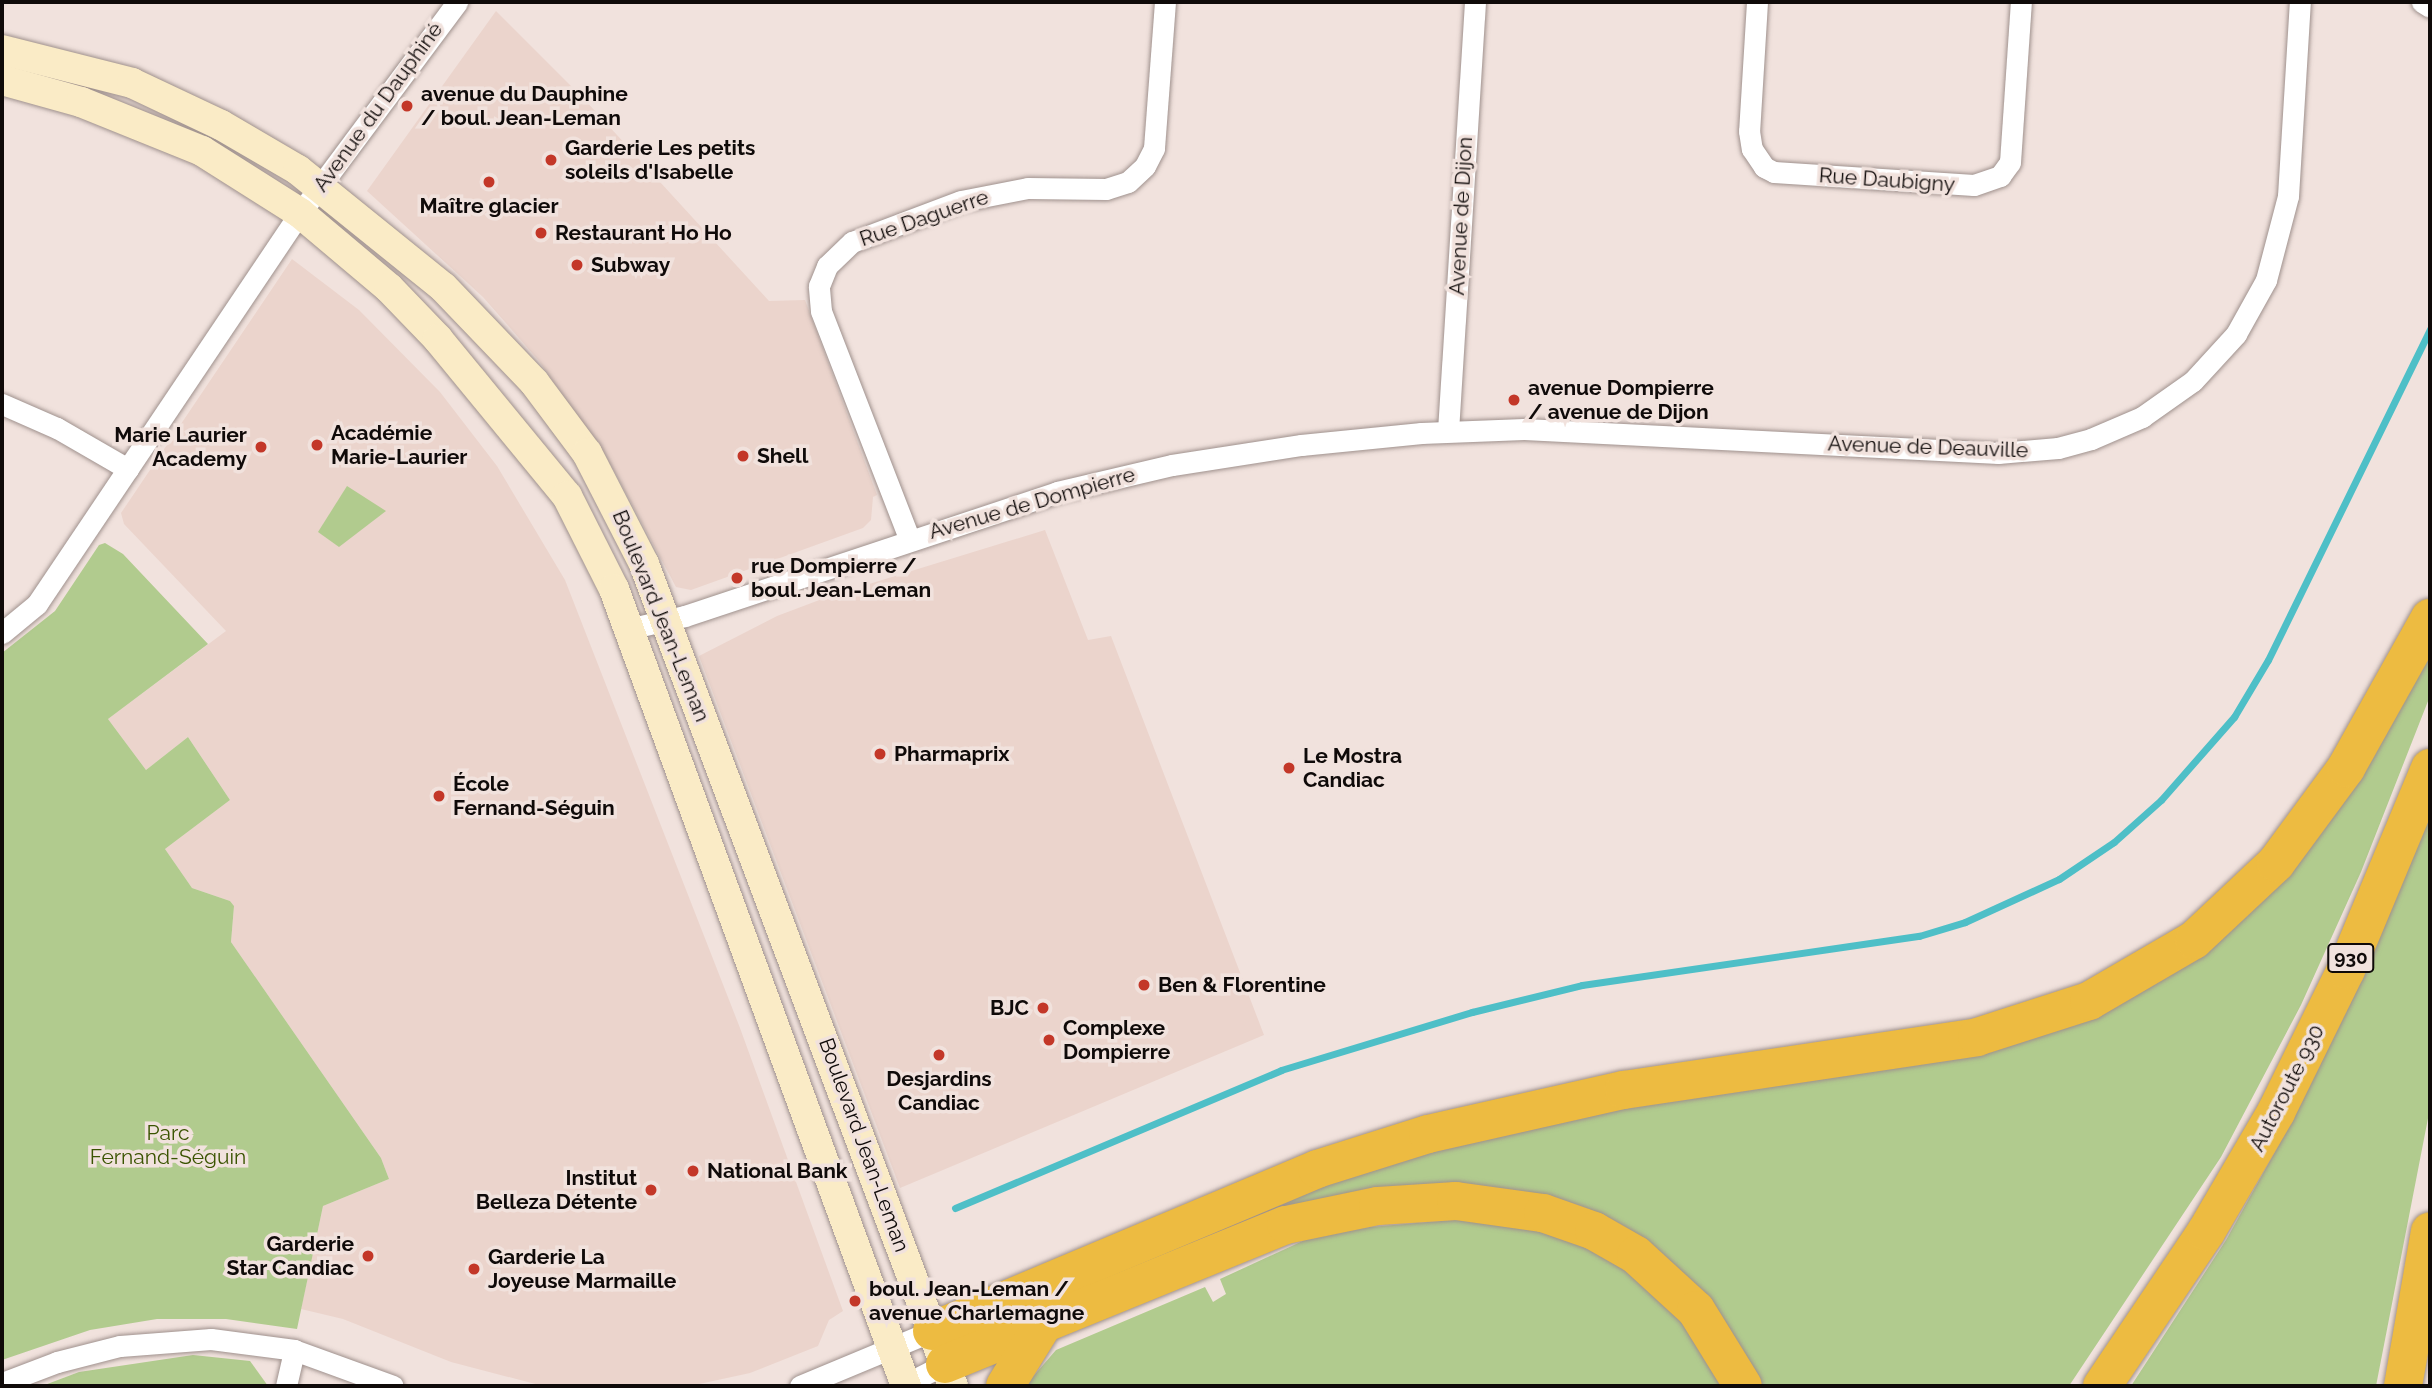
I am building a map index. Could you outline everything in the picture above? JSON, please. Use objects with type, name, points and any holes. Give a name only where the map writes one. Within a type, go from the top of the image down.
[{"type":"highway","points":[[943,1360],[1317,1169],[1428,1135],[1624,1090],[1977,1037],[2049,1016],[2099,996],[2194,940],[2276,863],[2342,776],[2430,618]]},
{"type":"highway","name":"Autoroute 930","points":[[2102,1386],[2213,1222],[2276,1112],[2346,970],[2430,768]]},
{"type":"highway","points":[[943,1360],[1302,1220],[1378,1206],[1482,1203],[1561,1219],[1594,1231],[1636,1255],[1696,1310],[1744,1386]]},
{"type":"highway","points":[[2403,1386],[2430,1231]]},
{"type":"highway","points":[[1005,1386],[1046,1320]]},
{"type":"street","name":"Avenue du Dauphiné","points":[[2,632],[37,604],[300,213],[457,2]]},
{"type":"street","name":"Rue Daguerre","points":[[909,538],[821,311],[819,286],[827,266],[852,242],[961,201],[1011,190],[1106,189],[1128,182],[1153,150],[1164,2]]},
{"type":"street","name":"Avenue de Dijon","points":[[1448,431],[1475,2]]},
{"type":"street","name":"Rue Daubigny","points":[[1757,2],[1749,131],[1752,149],[1764,167],[1774,172],[1974,185],[2000,176],[2010,162],[2021,2]]},
{"type":"street","name":"Avenue de Deauville","points":[[1448,431],[1623,431],[1998,453],[2057,448],[2126,425],[2178,393],[2209,366],[2236,334],[2266,280],[2288,197],[2300,2]]},
{"type":"street","points":[[2422,2],[2430,7]]},
{"type":"street","name":"Boulevard Jean-Leman","points":[[2,50],[105,74],[161,95],[244,137],[320,187],[423,268],[534,382],[587,453],[609,490],[666,620],[943,1360]]},
{"type":"street","name":"Boulevard Jean-Leman","points":[[2,80],[90,105],[202,151],[300,213],[422,322],[542,460],[583,524],[628,629],[905,1386]]},
{"type":"street","points":[[2,404],[57,428],[128,469]]},
{"type":"street","name":"Avenue de Dompierre","points":[[628,629],[666,620],[909,538],[1057,492],[1172,465],[1301,444],[1448,431]]},
{"type":"street","points":[[2,1383],[88,1353],[148,1342],[211,1339],[294,1350],[393,1386]]},
{"type":"street","points":[[800,1386],[890,1348],[943,1360]]},
{"type":"street","points":[[286,1386],[294,1350]]},
{"type":"street","points":[[905,1386],[943,1360]]},
{"type":"shaded area","points":[[496,11],[584,99],[769,301],[805,300],[877,495],[873,497],[871,520],[863,528],[691,590],[676,587],[612,467],[539,361],[483,297],[367,191]]},
{"type":"shaded area","points":[[292,259],[359,310],[440,392],[497,466],[565,580],[740,1028],[843,1311],[829,1320],[818,1346],[750,1373],[690,1386],[543,1386],[451,1362],[343,1319],[301,1309],[323,1206],[389,1179],[381,1158],[231,942],[234,906],[230,901],[192,888],[165,849],[230,800],[188,737],[146,770],[108,719],[226,631],[124,524],[121,513]]},
{"type":"shaded area","points":[[1045,530],[1088,640],[1111,636],[1264,1035],[900,1188],[699,656],[777,616],[830,596]]},
{"type":"green space","points":[[347,486],[386,511],[339,547],[318,532]]},
{"type":"green space","name":"Parc Fernand-Séguin","points":[[105,543],[123,554],[208,644],[108,719],[146,770],[188,737],[230,800],[165,849],[192,888],[230,901],[234,906],[231,942],[381,1158],[389,1179],[323,1206],[297,1329],[226,1319],[157,1319],[90,1330],[2,1360],[2,653],[55,611],[99,545]]},
{"type":"green space","points":[[2430,644],[2430,696],[2361,872],[2301,1005],[2221,1157],[2069,1386],[1762,1386],[1533,1194],[1181,1252],[1175,1242],[1378,1161],[2161,979]]},
{"type":"green space","points":[[2430,812],[2430,1108],[2376,1386],[2131,1386],[2226,1240],[2276,1150],[2318,1069]]},
{"type":"green space","points":[[1475,1218],[1530,1227],[1593,1247],[1637,1275],[1676,1310],[1727,1386],[1025,1386],[1056,1350],[1205,1287],[1213,1302],[1226,1294],[1220,1279],[1307,1239],[1347,1229]]},
{"type":"green space","points":[[193,1355],[250,1361],[268,1386],[42,1386],[79,1372]]},
{"type":"waterway","points":[[955,1208],[1281,1070],[1472,1012],[1582,985],[1919,936],[1965,922],[2059,879],[2114,842],[2161,800],[2234,717],[2268,660],[2430,329]]},
{"type":"place","name":"avenue du Dauphine / boul. Jean-Leman","points":[[407,106]]},
{"type":"place","name":"Garderie Les petits soleils d'Isabelle","points":[[551,160]]},
{"type":"place","name":"Maître glacier","points":[[489,182]]},
{"type":"place","name":"Restaurant Ho Ho","points":[[541,233]]},
{"type":"place","name":"Subway","points":[[577,265]]},
{"type":"place","name":"avenue Dompierre / avenue de Dijon","points":[[1514,400]]},
{"type":"place","name":"Académie Marie-Laurier","points":[[317,445]]},
{"type":"place","name":"Marie Laurier Academy","points":[[261,447]]},
{"type":"place","name":"Shell","points":[[743,456]]},
{"type":"place","name":"rue Dompierre / boul. Jean-Leman","points":[[737,578]]},
{"type":"place","name":"Pharmaprix","points":[[880,754]]},
{"type":"place","name":"Le Mostra Candiac","points":[[1289,768]]},
{"type":"place","name":"École Fernand-Séguin","points":[[439,796]]},
{"type":"place","name":"Ben & Florentine","points":[[1144,985]]},
{"type":"place","name":"BJC","points":[[1043,1008]]},
{"type":"place","name":"Complexe Dompierre","points":[[1049,1040]]},
{"type":"place","name":"Desjardins Candiac","points":[[939,1055]]},
{"type":"place","name":"National Bank","points":[[693,1171]]},
{"type":"place","name":"Institut Belleza Détente","points":[[651,1190]]},
{"type":"place","name":"Garderie Star Candiac","points":[[368,1256]]},
{"type":"place","name":"Garderie La Joyeuse Marmaille","points":[[474,1269]]},
{"type":"place","name":"boul. Jean-Leman / avenue Charlemagne","points":[[855,1301]]}]
